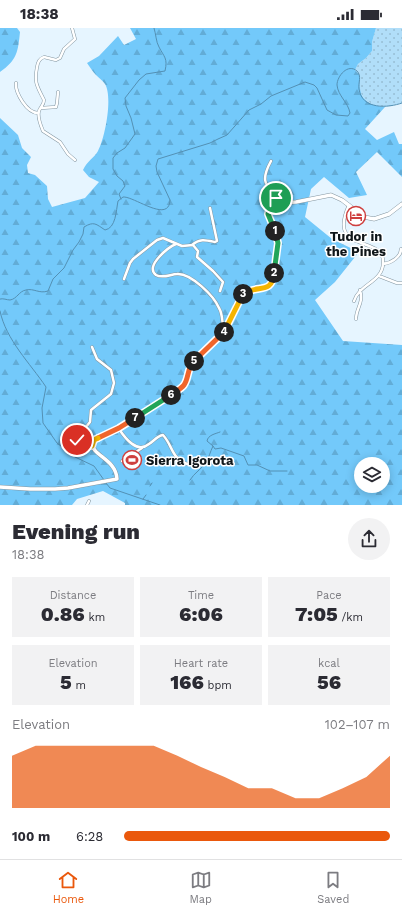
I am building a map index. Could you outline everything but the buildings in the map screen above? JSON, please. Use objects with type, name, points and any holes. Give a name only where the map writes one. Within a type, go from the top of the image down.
[{"type":"main road","points":[[0,487],[55,489],[117,479],[108,460],[98,454],[92,446],[94,440],[119,428],[183,387],[191,364],[224,332],[242,294],[248,290],[268,287],[271,285],[274,277],[278,243],[268,214],[268,209],[272,205],[331,195],[342,200],[364,217],[374,219],[389,214],[402,204]]},
{"type":"street","points":[[72,28],[75,39],[64,49],[60,58],[56,60],[44,57],[41,58],[38,63],[35,78],[44,100],[38,114],[43,131],[60,142],[68,154],[75,160]]},
{"type":"street","points":[[16,83],[16,89],[27,107],[33,113],[38,114]]},
{"type":"street","points":[[41,108],[52,108],[56,106],[58,92]]},
{"type":"street","points":[[271,161],[265,175],[265,184],[279,203]]},
{"type":"street","points":[[349,206],[344,221],[346,234],[351,239],[379,251],[382,256],[383,264],[379,276],[360,290],[355,296],[354,301]]},
{"type":"street","points":[[124,279],[133,259],[159,238],[166,238],[184,246],[191,245],[203,239],[215,242],[217,241],[210,208]]},
{"type":"street","points":[[177,244],[172,246],[156,260],[153,271],[155,274],[162,277],[182,274],[204,288],[220,308],[224,332]]},
{"type":"street","points":[[191,245],[198,251],[197,257],[223,282],[220,291]]},
{"type":"street","points":[[383,264],[388,263],[398,256],[401,253],[401,249]]},
{"type":"street","points":[[379,276],[397,283],[402,282]]},
{"type":"street","points":[[356,320],[362,300],[360,290]]},
{"type":"street","points":[[92,347],[97,359],[111,370],[114,383],[111,394],[92,409],[90,422],[78,437],[78,443],[92,446]]},
{"type":"street","points":[[119,428],[127,441],[143,448]]},
{"type":"street","points":[[122,460],[147,446],[162,435],[168,441],[176,458],[187,464]]},
{"type":"street","points":[[87,505],[89,501]]},
{"type":"shaded area","points":[[376,28],[402,28],[402,103],[385,107],[374,105],[365,100],[359,90],[355,70],[358,64],[372,51],[372,42]]},
{"type":"green space","points":[[0,28],[17,28],[20,32],[16,55],[10,64],[0,72]]},
{"type":"green space","points":[[130,28],[376,28],[372,42],[372,51],[358,64],[355,70],[360,76],[360,89],[364,98],[372,104],[385,107],[365,129],[377,140],[394,132],[399,144],[402,144],[402,177],[377,152],[356,172],[367,195],[349,198],[324,177],[311,189],[305,217],[332,239],[359,252],[335,282],[315,300],[343,341],[402,345],[402,505],[125,505],[125,503],[103,491],[77,499],[72,505],[0,505],[0,118],[18,135],[22,148],[31,157],[27,165],[28,173],[35,175],[47,186],[48,199],[52,207],[85,198],[99,182],[89,177],[83,170],[101,145],[108,107],[107,90],[105,84],[87,63],[99,56],[118,36],[124,45],[136,39]]},
{"type":"waterway","points":[[121,199],[119,194],[125,186],[123,181],[117,176],[113,169],[113,158],[117,153],[125,148],[135,134],[125,98],[139,80],[146,74],[165,71],[166,67],[166,60],[158,45],[154,28]]},
{"type":"waterway","points":[[0,299],[10,300],[26,290],[42,292],[48,291],[53,279],[64,268],[79,242],[83,234],[84,227],[93,224],[105,230],[109,229],[115,218],[118,201],[123,197],[150,207],[164,210],[168,207],[170,200],[157,172],[156,166],[158,159],[210,143],[227,135],[249,110],[261,104],[271,96],[305,82],[314,85],[317,88],[327,110],[336,115],[348,116],[350,113],[349,109],[339,92],[337,81],[344,72],[354,69],[360,77],[359,89],[361,96],[365,101],[376,106],[390,106],[402,103]]},
{"type":"waterway","points":[[0,311],[7,332],[19,351],[46,387],[42,408],[43,423],[57,443],[75,457],[94,466],[104,480]]},
{"type":"waterway","points":[[190,480],[208,459],[213,446],[207,441],[209,437],[220,432]]},
{"type":"waterway","points":[[213,446],[215,449],[221,448],[244,456],[248,465],[257,465],[270,471],[287,471]]},
{"type":"waterway","points":[[106,483],[110,488],[160,505]]},
{"type":"waterway","points":[[143,499],[146,495]]},
{"type":"place","name":"Tudor in the Pines","points":[[356,216]]},
{"type":"place","name":"Sierra Igorota","points":[[132,460]]},
{"type":"route","points":[[77,440],[78,443],[92,446],[94,440],[119,428],[183,387],[191,364],[224,332],[242,294],[248,290],[268,287],[271,285],[274,277],[278,243],[268,214],[268,209],[272,205],[279,203],[276,198]]}]
